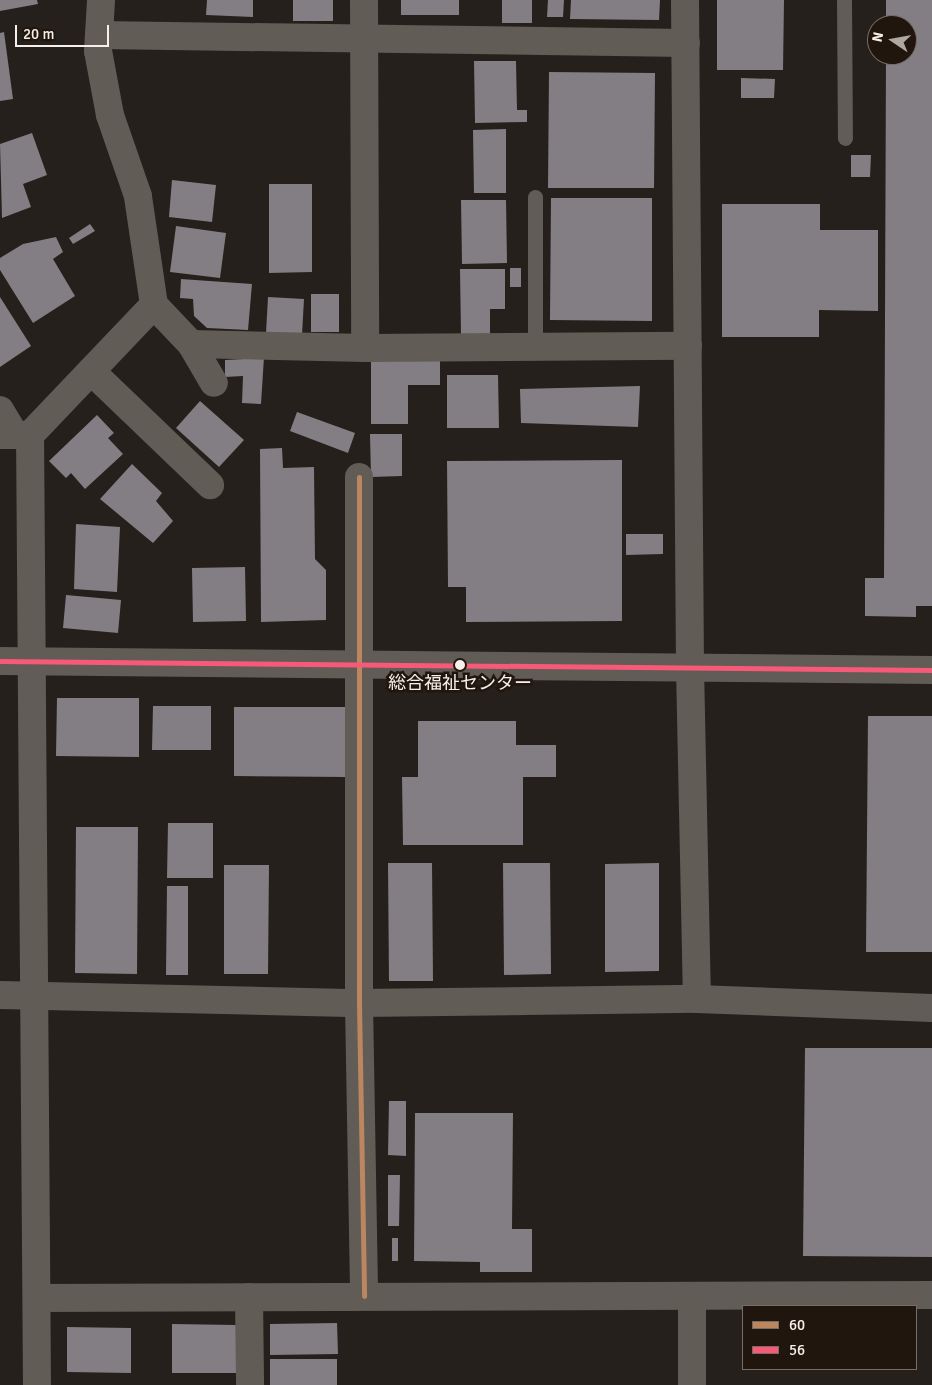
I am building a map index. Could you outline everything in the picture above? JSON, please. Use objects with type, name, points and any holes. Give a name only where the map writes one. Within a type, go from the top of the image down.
[{"type":"street","points":[[101,0],[99,35],[110,115],[138,196],[154,305],[191,344],[214,383]]},
{"type":"street","points":[[364,0],[365,348]]},
{"type":"street","points":[[686,0],[690,667],[697,999]]},
{"type":"street","points":[[99,35],[686,42]]},
{"type":"street","points":[[15,435],[91,371],[154,305]]},
{"type":"street","points":[[191,344],[365,348],[688,346]]},
{"type":"street","points":[[91,371],[210,485]]},
{"type":"street","points":[[0,410],[15,435],[31,661],[36,995],[37,1385]]},
{"type":"street","points":[[359,478],[359,1003],[364,1296]]},
{"type":"street","points":[[0,661],[932,670]]},
{"type":"street","points":[[0,995],[359,1003],[697,999],[932,1008]]},
{"type":"street","points":[[36,1298],[932,1295]]},
{"type":"street","points":[[249,1297],[250,1385]]},
{"type":"street","points":[[692,1297],[692,1385]]},
{"type":"lane","points":[[844,0],[845,138]]},
{"type":"lane","points":[[535,197],[535,347]]},
{"type":"building","points":[[0,0],[37,0],[38,4],[0,11]]},
{"type":"building","points":[[207,0],[253,0],[253,17],[206,15]]},
{"type":"building","points":[[293,0],[333,0],[333,21],[293,21]]},
{"type":"building","points":[[401,0],[459,0],[459,15],[401,15]]},
{"type":"building","points":[[502,0],[532,0],[532,23],[502,23]]},
{"type":"building","points":[[548,0],[564,0],[563,17],[547,17]]},
{"type":"building","points":[[571,0],[660,0],[659,20],[570,19]]},
{"type":"building","points":[[717,0],[784,0],[783,70],[717,70]]},
{"type":"building","points":[[886,0],[932,0],[932,606],[916,606],[916,617],[865,616],[865,578],[884,578],[886,65],[917,65],[917,15],[886,15]]},
{"type":"building","points":[[4,32],[13,99],[0,101],[0,33]]},
{"type":"building","points":[[474,61],[516,61],[517,110],[527,110],[527,122],[475,123]]},
{"type":"building","points":[[549,72],[655,73],[654,188],[548,188]]},
{"type":"building","points":[[741,78],[775,79],[774,98],[741,98]]},
{"type":"building","points":[[506,129],[506,193],[474,193],[473,130]]},
{"type":"building","points":[[32,133],[47,175],[23,184],[31,207],[2,218],[0,144]]},
{"type":"building","points":[[851,155],[871,155],[870,177],[851,177]]},
{"type":"building","points":[[172,180],[216,185],[212,222],[169,217]]},
{"type":"building","points":[[269,184],[312,184],[312,272],[269,273]]},
{"type":"building","points":[[551,198],[652,198],[652,321],[550,320]]},
{"type":"building","points":[[461,200],[506,200],[507,263],[462,264]]},
{"type":"building","points":[[722,204],[820,204],[820,230],[878,230],[878,311],[819,310],[819,337],[722,337]]},
{"type":"building","points":[[90,224],[95,231],[73,244],[69,238]]},
{"type":"building","points":[[176,226],[226,233],[220,278],[170,272]]},
{"type":"building","points":[[56,237],[63,252],[53,259],[75,296],[33,323],[0,270],[0,258],[23,244]]},
{"type":"building","points":[[510,268],[521,268],[521,287],[510,287]]},
{"type":"building","points":[[460,269],[505,269],[505,309],[490,309],[490,335],[461,335]]},
{"type":"building","points":[[181,279],[252,284],[248,330],[207,328],[194,316],[193,299],[180,298]]},
{"type":"building","points":[[311,294],[339,294],[339,332],[311,332]]},
{"type":"building","points":[[0,297],[31,346],[0,367]]},
{"type":"building","points":[[268,297],[304,299],[302,335],[266,333]]},
{"type":"building","points":[[245,356],[264,357],[261,404],[242,403],[243,376],[225,377],[225,360],[244,359]]},
{"type":"building","points":[[371,360],[440,360],[440,385],[408,385],[408,424],[371,424]]},
{"type":"building","points":[[447,375],[498,375],[499,428],[447,428]]},
{"type":"building","points":[[640,386],[638,427],[521,423],[520,389]]},
{"type":"building","points":[[200,401],[244,440],[219,467],[176,428]]},
{"type":"building","points":[[297,412],[355,433],[348,453],[290,431]]},
{"type":"building","points":[[97,415],[114,433],[108,438],[123,454],[85,489],[71,473],[66,478],[49,461]]},
{"type":"building","points":[[370,434],[402,434],[402,476],[371,477]]},
{"type":"building","points":[[282,448],[283,468],[314,467],[315,559],[326,570],[326,620],[261,622],[260,449]]},
{"type":"building","points":[[622,460],[622,621],[466,622],[466,587],[448,587],[447,461]]},
{"type":"building","points":[[132,464],[162,493],[156,501],[173,521],[153,543],[100,499]]},
{"type":"building","points":[[76,524],[120,527],[117,592],[74,589]]},
{"type":"building","points":[[626,534],[663,534],[663,554],[626,555]]},
{"type":"building","points":[[245,567],[246,621],[193,622],[192,568]]},
{"type":"building","points":[[66,595],[121,600],[118,633],[63,628]]},
{"type":"building","points":[[57,698],[139,698],[139,757],[56,756]]},
{"type":"building","points":[[153,706],[211,706],[211,750],[152,750]]},
{"type":"building","points":[[234,707],[345,707],[345,777],[234,776]]},
{"type":"building","points":[[868,716],[932,716],[932,952],[866,952]]},
{"type":"building","points":[[418,721],[516,721],[516,745],[556,745],[556,777],[523,777],[523,845],[403,845],[402,777],[418,777]]},
{"type":"building","points":[[168,823],[213,823],[213,878],[167,878]]},
{"type":"building","points":[[76,827],[138,827],[137,974],[75,973]]},
{"type":"building","points":[[388,863],[432,863],[433,981],[389,981]]},
{"type":"building","points":[[503,863],[550,863],[551,974],[504,975]]},
{"type":"building","points":[[659,863],[659,971],[605,972],[605,864]]},
{"type":"building","points":[[224,865],[269,865],[268,974],[224,974]]},
{"type":"building","points":[[167,886],[188,886],[188,975],[166,975]]},
{"type":"building","points":[[805,1048],[932,1048],[932,1257],[803,1256]]},
{"type":"building","points":[[389,1101],[406,1101],[406,1156],[388,1155]]},
{"type":"building","points":[[415,1113],[513,1113],[512,1229],[532,1229],[532,1272],[480,1272],[480,1262],[414,1261]]},
{"type":"building","points":[[388,1175],[400,1175],[399,1226],[388,1226]]},
{"type":"building","points":[[392,1238],[398,1238],[398,1261],[392,1261]]},
{"type":"building","points":[[337,1323],[338,1354],[270,1355],[270,1324]]},
{"type":"building","points":[[172,1324],[236,1325],[236,1373],[172,1373]]},
{"type":"building","points":[[67,1327],[131,1328],[131,1373],[67,1372]]},
{"type":"building","points":[[270,1359],[337,1359],[337,1385],[270,1385]]},
{"type":"transit line","name":"60","points":[[359,477],[359,1003],[364,1296]]},
{"type":"transit line","name":"56","points":[[0,661],[932,670]]},
{"type":"place","name":"総合福祉センター","points":[[460,665]]}]
